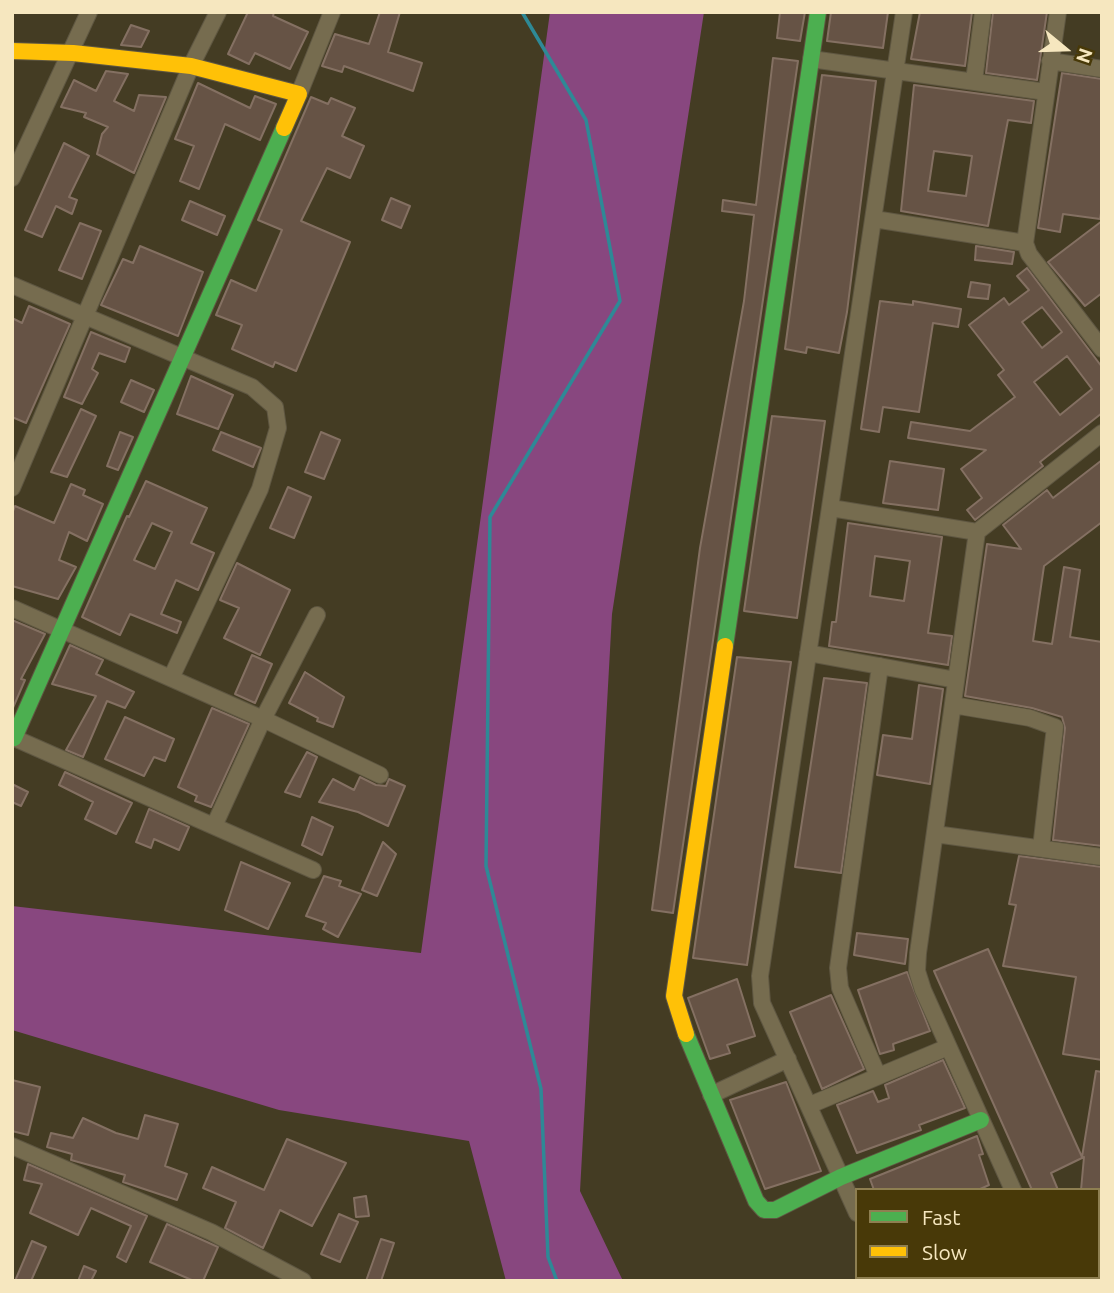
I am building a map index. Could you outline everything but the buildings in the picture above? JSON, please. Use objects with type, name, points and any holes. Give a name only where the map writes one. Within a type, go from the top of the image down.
[{"type":"street","points":[[12,178],[73,53],[89,12]]},
{"type":"street","points":[[12,488],[191,66],[218,12]]},
{"type":"street","points":[[313,870],[13,738],[299,94],[332,12]]},
{"type":"street","points":[[818,12],[674,996],[682,1027],[757,1201],[764,1210],[775,1210],[841,1177],[981,1120]]},
{"type":"street","points":[[855,1208],[762,1003],[760,976],[904,12]]},
{"type":"street","points":[[974,81],[984,12]]},
{"type":"street","points":[[1058,12],[1025,243],[1028,254],[1102,349]]},
{"type":"street","points":[[12,51],[73,53],[191,66],[299,94]]},
{"type":"street","points":[[811,59],[1046,92]]},
{"type":"street","points":[[1051,61],[1102,69]]},
{"type":"street","points":[[874,219],[1025,243]]},
{"type":"street","points":[[12,285],[252,387],[266,396],[275,407],[278,428],[260,489],[171,678]]},
{"type":"street","points":[[1010,1188],[917,971],[977,532],[1102,433]]},
{"type":"street","points":[[831,508],[977,532]]},
{"type":"street","points":[[12,608],[263,719],[380,775]]},
{"type":"street","points":[[214,826],[263,719],[317,615]]},
{"type":"street","points":[[808,653],[956,680]]},
{"type":"street","points":[[878,1076],[840,988],[838,968],[880,666]]},
{"type":"street","points":[[953,705],[1030,718],[1055,727],[1041,848]]},
{"type":"street","points":[[935,835],[1102,857]]},
{"type":"street","points":[[810,1105],[948,1047]]},
{"type":"street","points":[[711,1095],[789,1059]]},
{"type":"street","points":[[12,1146],[211,1232],[303,1281]]},
{"type":"shaded area","points":[[550,12],[704,12],[612,614],[580,1191],[623,1281],[506,1281],[469,1141],[279,1110],[12,1030],[12,906],[421,953]]},
{"type":"waterway","points":[[522,12],[586,120],[620,301],[490,517],[486,866],[541,1089],[548,1257],[557,1281]]},
{"type":"traffic: fast","points":[[725,646],[818,12]]},
{"type":"traffic: fast","points":[[14,738],[284,128]]},
{"type":"traffic: fast","points":[[686,1034],[756,1201],[764,1210],[775,1210],[841,1177],[981,1120]]},
{"type":"traffic: slow","points":[[12,51],[73,53],[191,66],[299,94],[284,128]]},
{"type":"traffic: slow","points":[[686,1034],[674,996],[725,646]]}]
